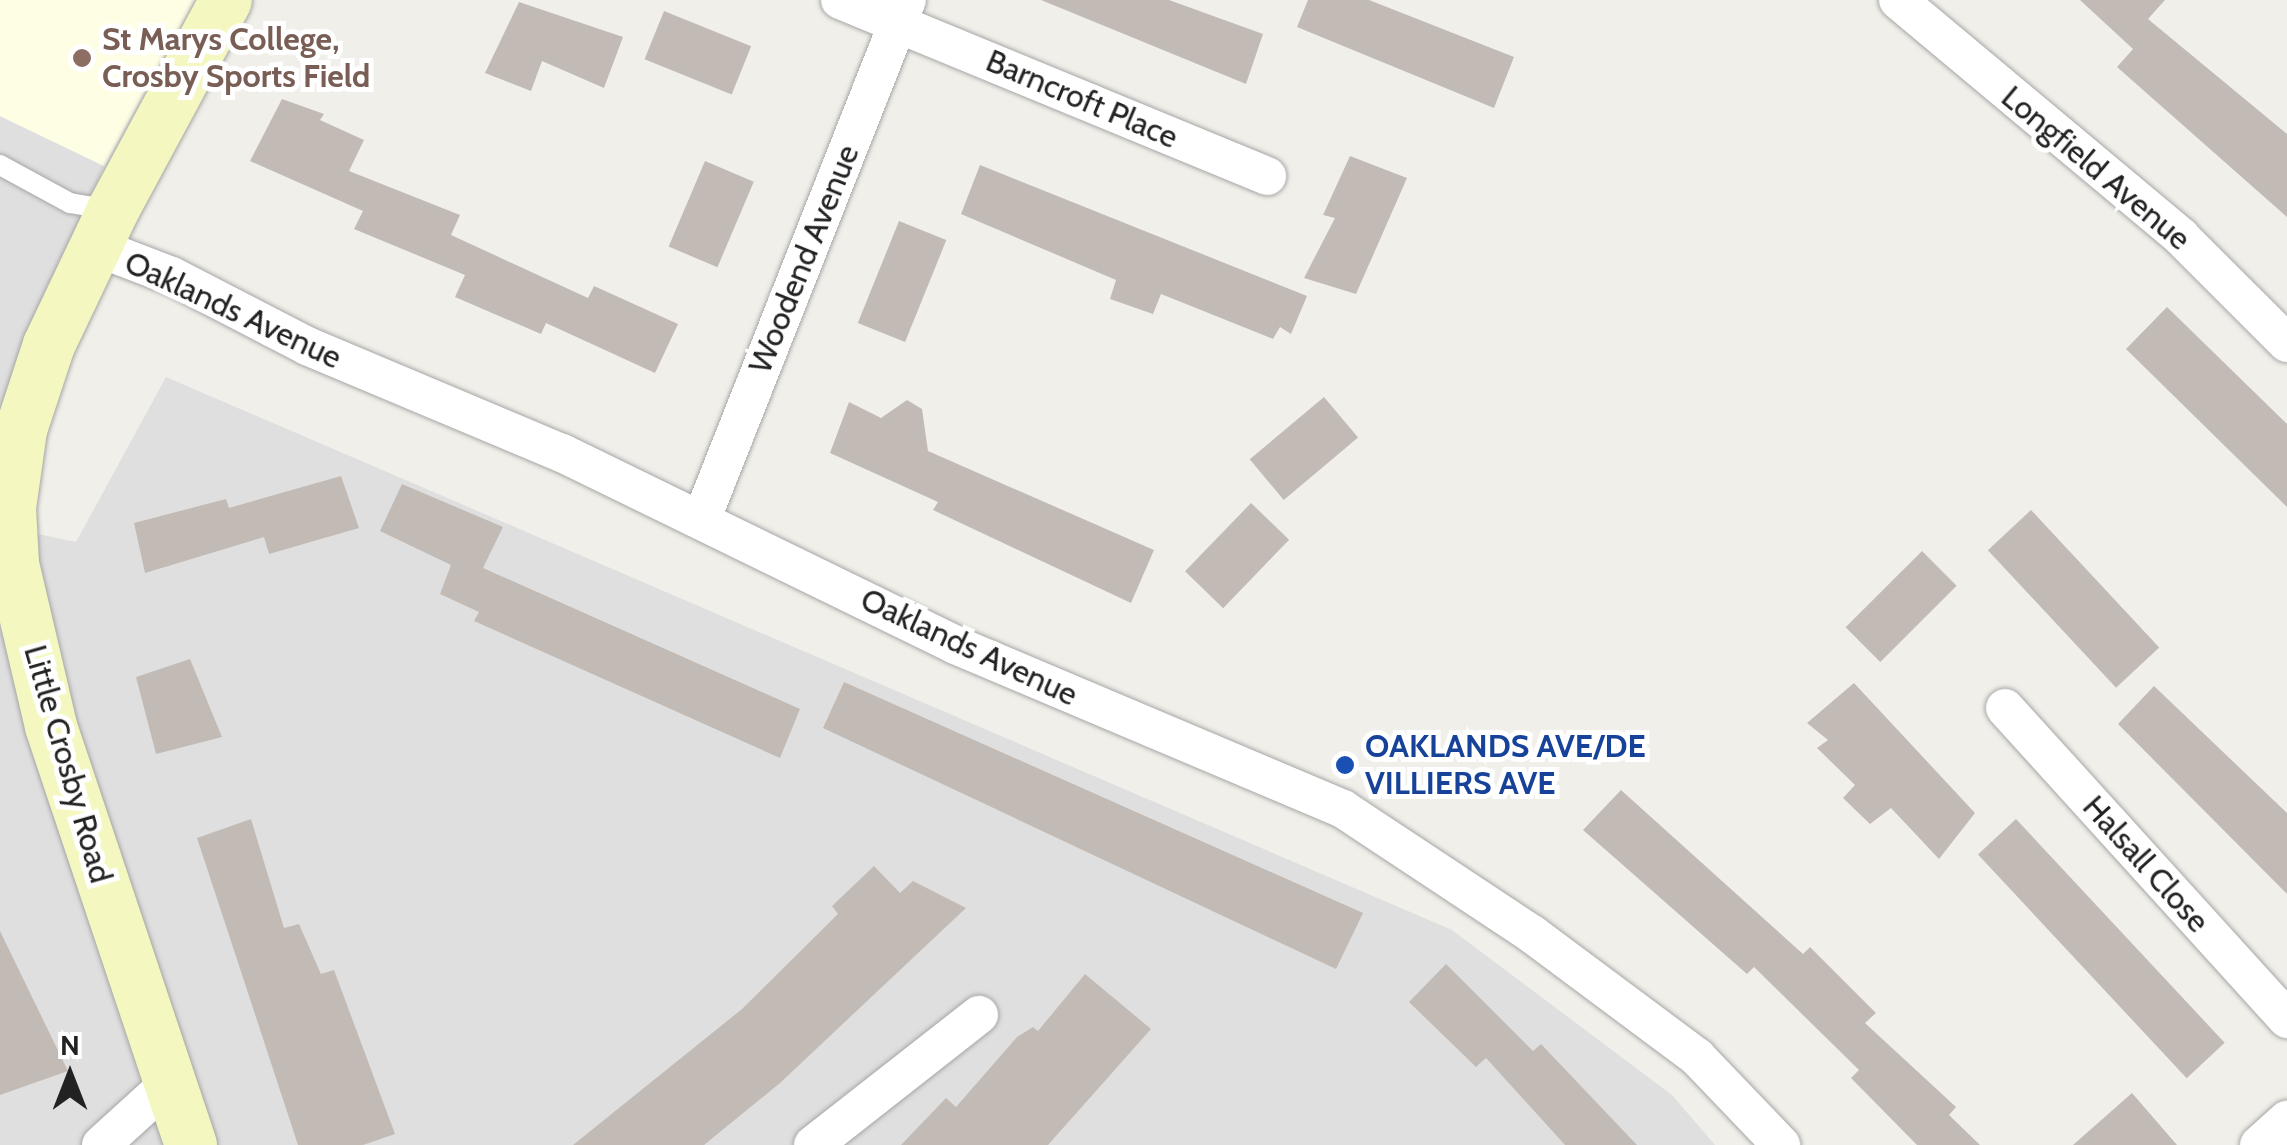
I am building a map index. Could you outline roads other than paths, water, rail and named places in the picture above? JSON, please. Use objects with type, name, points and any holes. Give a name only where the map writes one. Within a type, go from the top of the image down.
[{"type":"main road","name":"Little Crosby Road","points":[[191,1145],[52,726],[6,567],[21,430],[49,345],[104,229],[226,0]]},
{"type":"street","name":"Barncroft Place","points":[[840,0],[903,11],[1267,176]]},
{"type":"street","name":"Longfield Avenue","points":[[1898,0],[2180,237],[2287,343]]},
{"type":"street","name":"Woodend Avenue","points":[[702,518],[903,11]]},
{"type":"street","name":"Oaklands Avenue","points":[[104,229],[955,645],[1343,809],[1532,934],[1696,1057],[1781,1145]]},
{"type":"street","name":"Halsall Close","points":[[2005,708],[2287,1019]]},
{"type":"street","points":[[813,1145],[979,1015]]},
{"type":"street","points":[[102,1145],[168,1084]]},
{"type":"street","points":[[2259,1145],[2287,1120]]},
{"type":"lane","points":[[0,165],[70,204],[104,229]]},
{"type":"place","name":"St Marys College, Crosby Sports Field","points":[[82,58]]},
{"type":"place","name":"OAKLANDS AVE/DE VILLIERS AVE","points":[[1345,765]]}]
